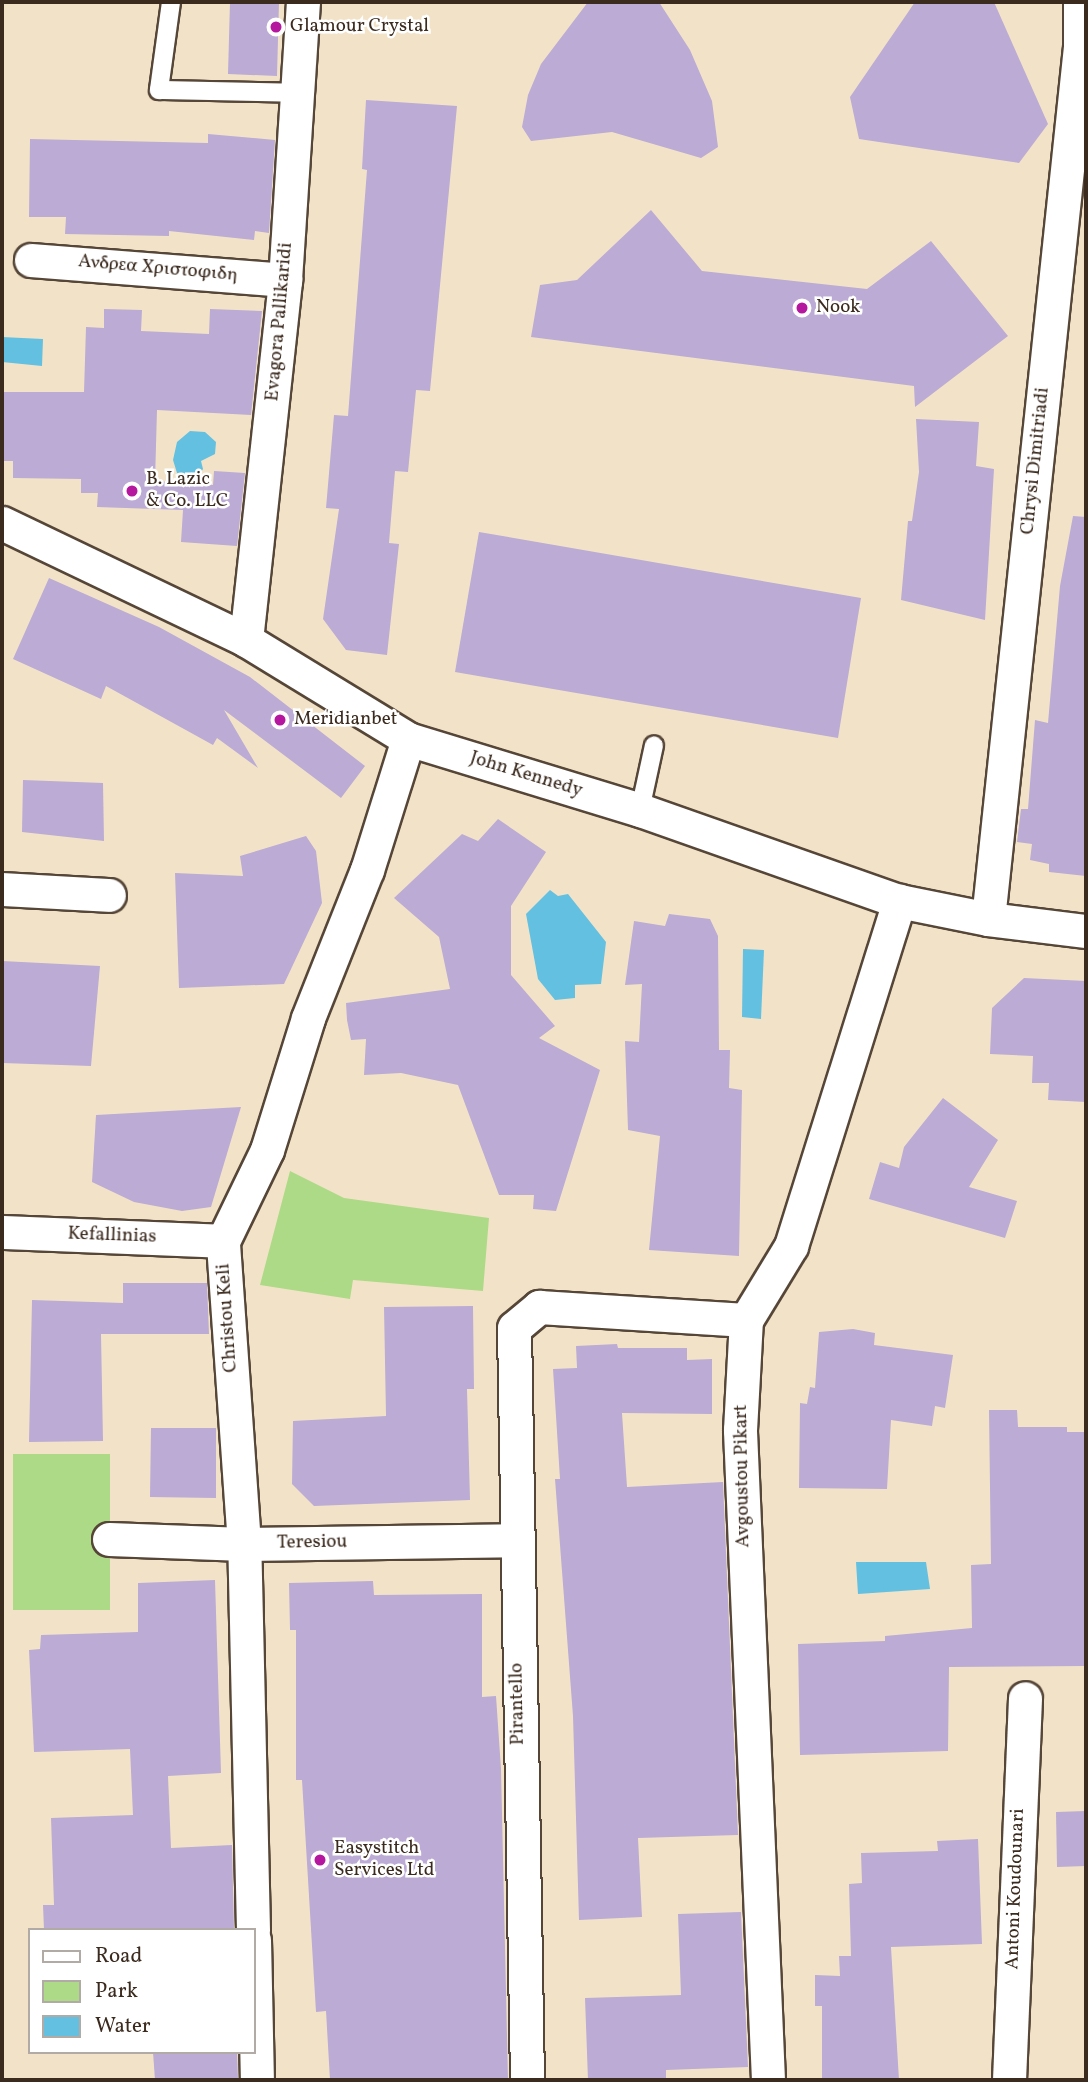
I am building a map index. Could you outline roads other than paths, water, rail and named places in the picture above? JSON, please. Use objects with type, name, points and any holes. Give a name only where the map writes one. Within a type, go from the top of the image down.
[{"type":"street","name":"Evagora Pallikaridi","points":[[246,640],[285,280],[303,2]]},
{"type":"street","name":"Chrysi Dimitriadi","points":[[988,919],[1083,48],[1080,2]]},
{"type":"street","name":"Ανδρεα Χριστοφιδη","points":[[32,260],[285,280]]},
{"type":"street","name":"John Kennedy","points":[[2,523],[246,640],[408,739],[640,810],[899,901],[988,919],[1086,931]]},
{"type":"street","name":"Christou Keli","points":[[254,1928],[244,1544],[223,1241],[267,1150],[309,1018],[368,870],[408,739]]},
{"type":"street","points":[[2,889],[109,895]]},
{"type":"street","name":"Avgoustou Pikart","points":[[768,2080],[740,1430],[746,1320],[792,1246],[899,901]]},
{"type":"street","name":"Kefallinias","points":[[2,1232],[223,1241]]},
{"type":"street","name":"Pirantello","points":[[527,2080],[514,1540],[514,1328],[539,1307],[746,1320]]},
{"type":"street","name":"Teresiou","points":[[109,1539],[244,1544],[514,1540]]},
{"type":"street","name":"Antoni Koudounari","points":[[1009,2080],[1025,1698]]},
{"type":"street","points":[[256,2033],[257,2080]]},
{"type":"lane","points":[[171,2],[159,90],[297,93]]},
{"type":"lane","points":[[640,810],[654,745]]},
{"type":"water","points":[[2,337],[43,339],[42,366],[2,362]]},
{"type":"water","points":[[190,431],[205,432],[216,442],[215,454],[201,461],[203,469],[198,477],[187,480],[177,473],[173,460],[177,442]]},
{"type":"water","points":[[550,890],[558,896],[568,894],[606,942],[601,984],[575,985],[575,998],[555,1000],[538,979],[526,914]]},
{"type":"water","points":[[743,949],[764,950],[761,1019],[742,1017]]},
{"type":"water","points":[[856,1562],[926,1562],[930,1589],[858,1594]]},
{"type":"place","name":"Glamour Crystal","points":[[276,27]]},
{"type":"place","name":"Nook","points":[[802,308]]},
{"type":"place","name":"B. Lazic & Co. LLC","points":[[132,491]]},
{"type":"place","name":"Meridianbet","points":[[280,720]]},
{"type":"place","name":"Easystitch Services Ltd","points":[[320,1860]]}]
